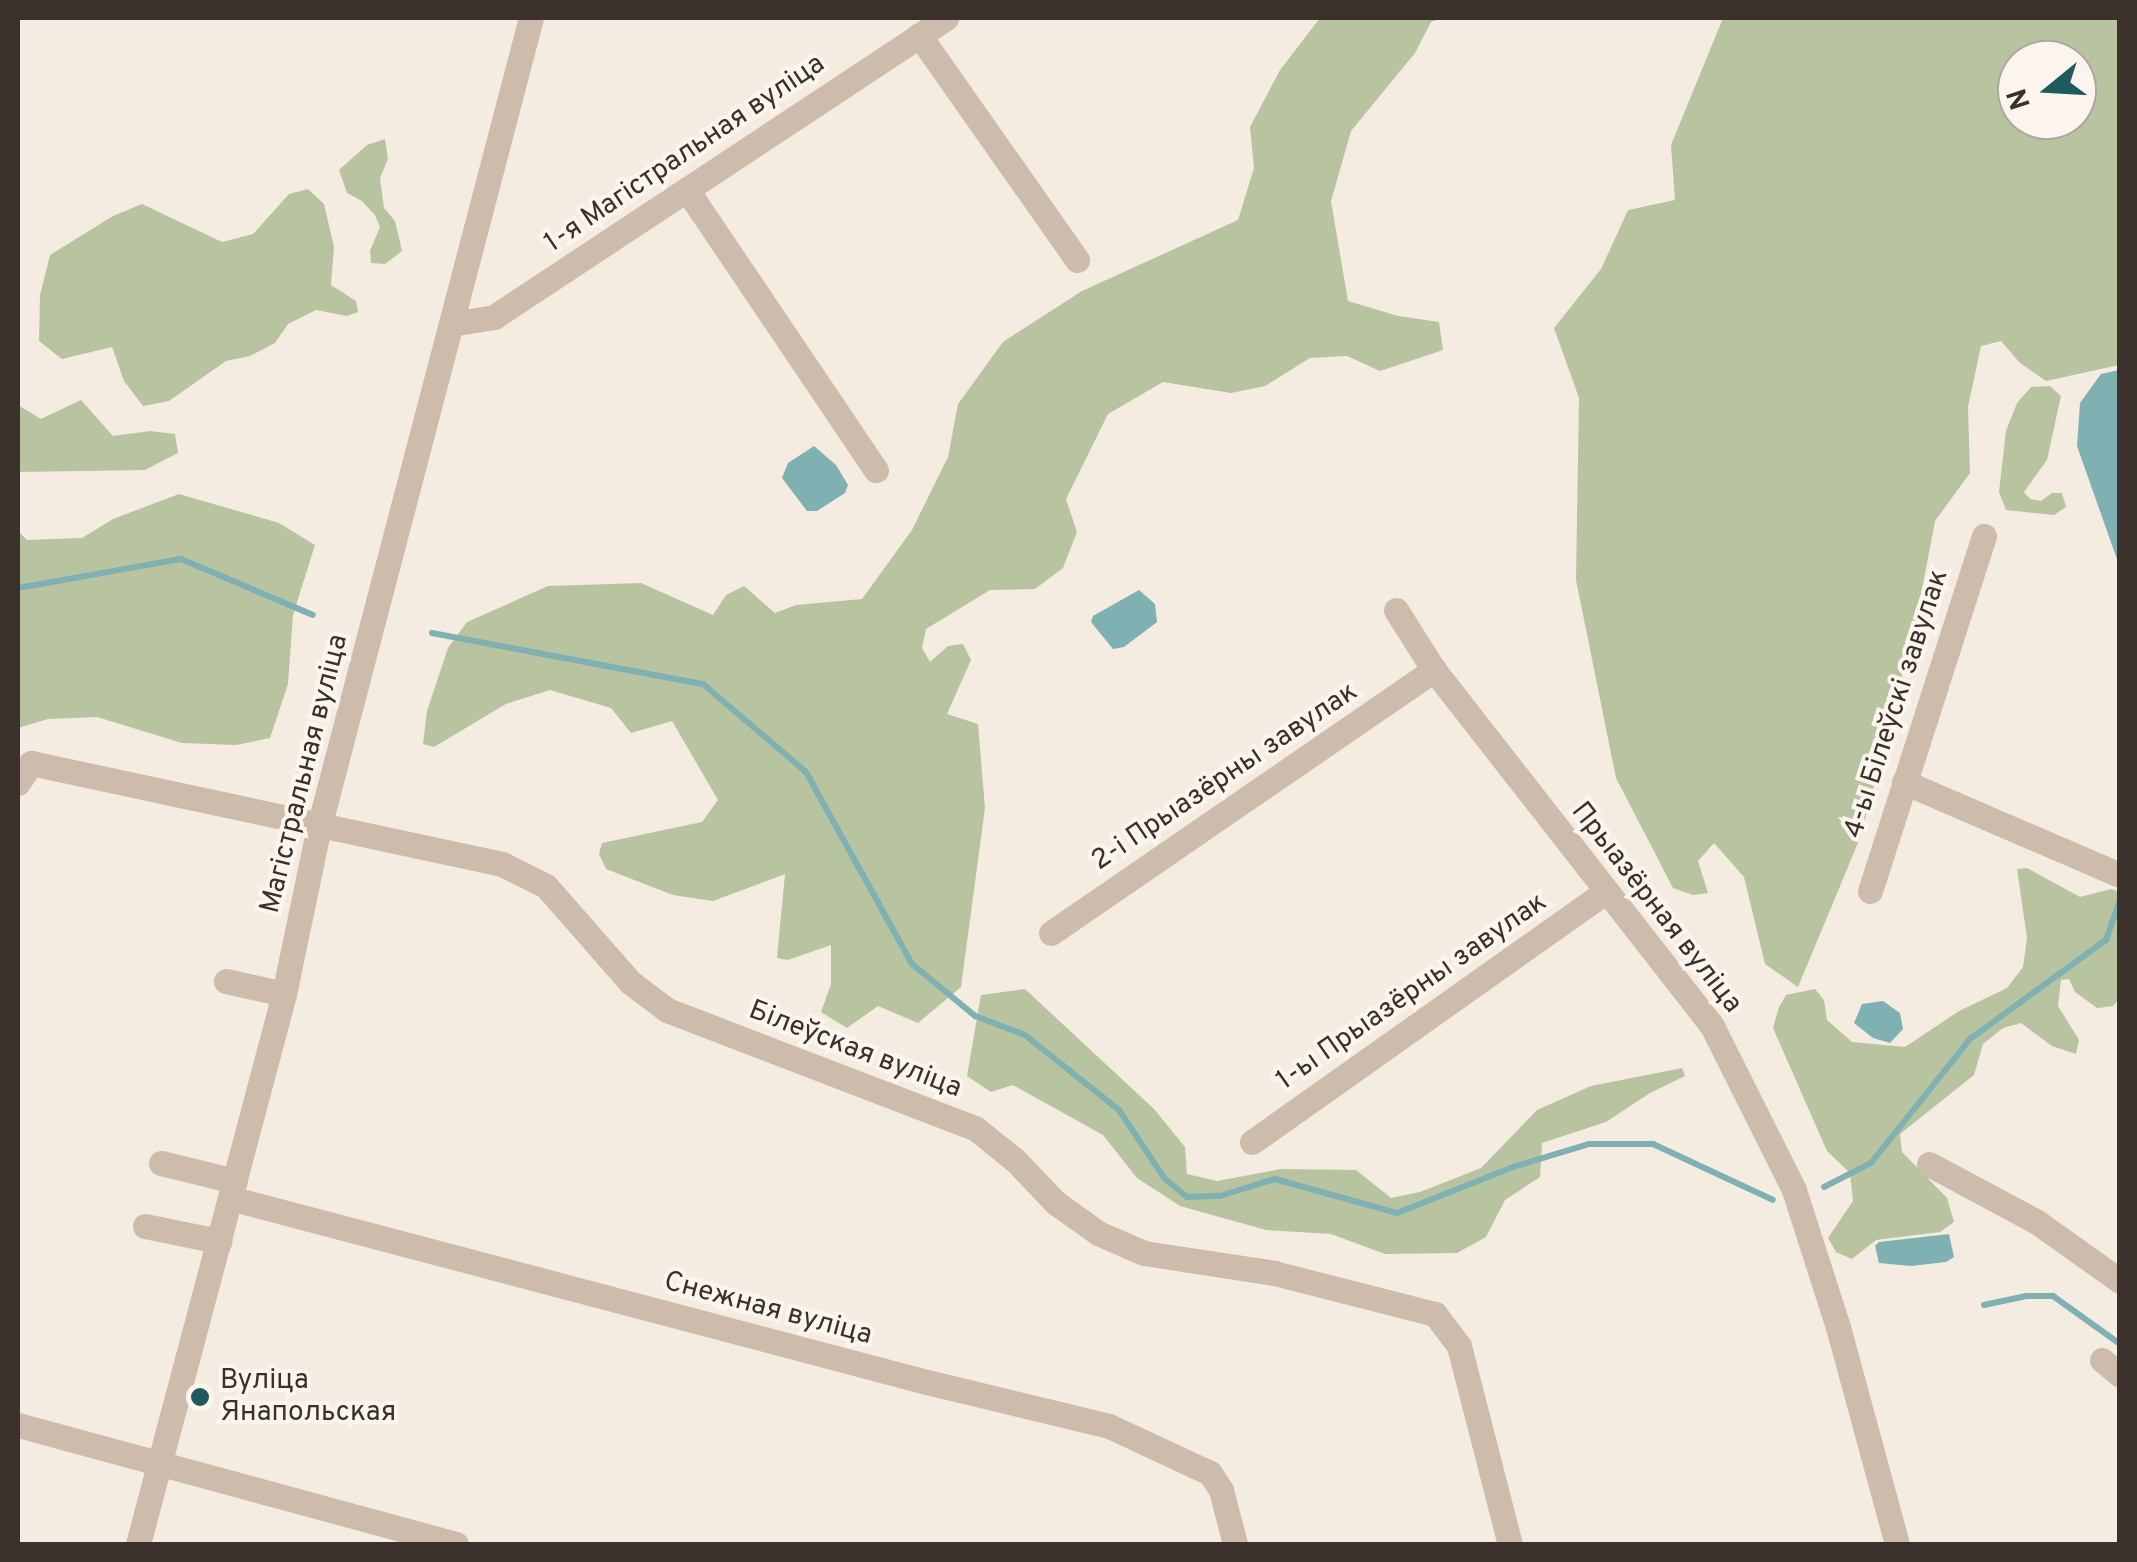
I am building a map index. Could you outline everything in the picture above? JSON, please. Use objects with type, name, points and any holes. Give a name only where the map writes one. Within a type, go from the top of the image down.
[{"type":"street","name":"Магістральная вуліца","points":[[138,1544],[284,994],[319,828],[530,18]]},
{"type":"street","name":"1-я Магістральная вуліца","points":[[451,324],[494,318],[946,18]]},
{"type":"street","points":[[920,36],[1077,260]]},
{"type":"street","points":[[687,190],[876,470]]},
{"type":"street","name":"4-ы Білеўскі завулак","points":[[1870,891],[1984,536]]},
{"type":"street","name":"Прыазёрная вуліца","points":[[1396,610],[1434,670],[1712,1026],[1794,1190],[1838,1327],[1898,1544]]},
{"type":"street","name":"2-і Прыазёрны завулак","points":[[1051,933],[1434,670]]},
{"type":"street","name":"Білеўская вуліца","points":[[24,773],[502,864],[546,886],[630,982],[667,1010],[975,1128],[1015,1160],[1056,1203],[1098,1233],[1144,1253],[1274,1274],[1435,1314],[1458,1346],[1510,1544]]},
{"type":"street","points":[[1904,782],[2120,874]]},
{"type":"street","name":"1-ы Прыазёрны завулак","points":[[1252,1142],[1606,891]]},
{"type":"street","points":[[226,981],[284,994]]},
{"type":"street","name":"Снежная вуліца","points":[[161,1162],[233,1189],[908,1378],[1108,1426],[1210,1473],[1220,1490],[1235,1544]]},
{"type":"street","points":[[1929,1164],[2037,1222],[2120,1281]]},
{"type":"street","points":[[145,1226],[219,1240]]},
{"type":"street","points":[[18,1425],[160,1461],[410,1539],[456,1544]]},
{"type":"green space","points":[[1320,18],[1442,18],[1431,22],[1415,53],[1351,131],[1331,201],[1348,301],[1398,316],[1439,322],[1443,350],[1380,371],[1347,356],[1310,358],[1265,386],[1231,393],[1163,382],[1108,414],[1066,499],[1077,532],[1063,568],[1035,589],[990,590],[926,629],[922,648],[930,662],[948,646],[963,644],[971,660],[947,714],[978,724],[985,808],[961,987],[918,1023],[878,1006],[847,1028],[821,1012],[831,984],[831,945],[788,960],[777,958],[785,874],[713,901],[673,895],[606,869],[599,854],[602,843],[702,822],[718,800],[672,721],[631,733],[611,708],[550,690],[506,704],[434,747],[423,744],[427,711],[448,648],[467,622],[548,586],[641,583],[713,615],[726,595],[744,586],[775,613],[796,605],[862,599],[912,530],[948,457],[958,404],[1003,342],[1082,291],[1238,220],[1254,168],[1250,127],[1280,70]]},
{"type":"green space","points":[[1723,18],[2119,18],[2119,365],[2046,381],[2020,363],[2001,341],[1981,346],[1968,407],[1970,473],[1935,521],[1914,631],[1860,838],[1798,987],[1765,964],[1744,877],[1714,843],[1698,861],[1708,893],[1693,895],[1673,888],[1616,778],[1576,580],[1579,398],[1554,328],[1601,269],[1628,210],[1675,200],[1671,145]]},
{"type":"green space","points":[[385,139],[388,159],[380,178],[384,208],[395,221],[402,251],[385,264],[371,263],[370,251],[380,227],[375,215],[347,193],[339,170],[367,145]]},
{"type":"green space","points":[[308,189],[324,204],[334,247],[331,285],[356,301],[358,312],[347,316],[316,310],[288,324],[275,343],[250,356],[226,361],[169,401],[143,406],[124,381],[112,347],[62,359],[39,341],[40,295],[50,255],[113,216],[142,204],[222,242],[253,234],[289,194]]},
{"type":"green space","points":[[2050,386],[2061,396],[2047,460],[2024,492],[2030,499],[2041,501],[2052,493],[2062,493],[2066,507],[2054,515],[2006,510],[1999,492],[2006,431],[2017,403],[2031,387]]},
{"type":"green space","points":[[81,400],[113,436],[150,431],[175,434],[178,453],[145,470],[18,472],[18,405],[41,419]]},
{"type":"green space","points":[[179,494],[279,523],[315,545],[293,615],[288,684],[270,738],[236,745],[182,743],[97,717],[48,719],[18,728],[18,531],[27,540],[82,538],[113,519]]},
{"type":"green space","points":[[2027,868],[2080,897],[2111,889],[2119,892],[2119,999],[2113,1006],[2097,1008],[2075,992],[2069,979],[2061,980],[2058,1006],[2079,1040],[2076,1054],[2052,1046],[2021,1023],[2003,1028],[1983,1044],[1974,1075],[1900,1134],[1902,1152],[1947,1198],[1954,1222],[1940,1232],[1876,1240],[1852,1259],[1836,1252],[1828,1238],[1853,1201],[1850,1173],[1827,1151],[1773,1028],[1779,1007],[1786,995],[1815,989],[1824,1000],[1827,1020],[1852,1042],[1905,1047],[1959,1011],[2007,988],[2023,967],[2027,938],[2017,869]]},
{"type":"green space","points":[[1025,989],[1154,1109],[1185,1147],[1187,1174],[1217,1181],[1281,1169],[1356,1170],[1391,1198],[1420,1192],[1481,1168],[1537,1110],[1591,1086],[1682,1068],[1685,1076],[1606,1122],[1542,1143],[1540,1177],[1505,1200],[1486,1237],[1457,1253],[1385,1254],[1331,1234],[1266,1230],[1180,1206],[1137,1178],[1103,1135],[1013,1085],[991,1092],[967,1076],[981,995]]},
{"type":"water","points":[[2120,370],[2119,565],[2077,446],[2080,403],[2101,374]]},
{"type":"water","points":[[814,446],[836,465],[848,485],[845,493],[817,511],[807,511],[782,478],[788,463]]},
{"type":"water","points":[[1139,590],[1155,604],[1157,622],[1124,647],[1113,649],[1091,622],[1093,616]]},
{"type":"water","points":[[1883,1001],[1900,1013],[1903,1029],[1890,1043],[1873,1038],[1854,1023],[1862,1004]]},
{"type":"water","points":[[1949,1234],[1954,1257],[1946,1262],[1911,1266],[1879,1263],[1875,1246],[1879,1242]]},
{"type":"waterway","points":[[18,588],[181,559],[313,615]]},
{"type":"waterway","points":[[432,633],[703,684],[806,772],[912,964],[975,1016],[1025,1035],[1119,1110],[1165,1179],[1187,1197],[1220,1196],[1275,1179],[1397,1213],[1513,1167],[1589,1144],[1653,1144],[1773,1200]]},
{"type":"waterway","points":[[1824,1187],[1871,1163],[1970,1039],[2106,940],[2120,900]]},
{"type":"waterway","points":[[1984,1305],[2026,1296],[2053,1296],[2120,1344]]},
{"type":"place","name":"Вуліца Янапольская","points":[[200,1397]]}]
